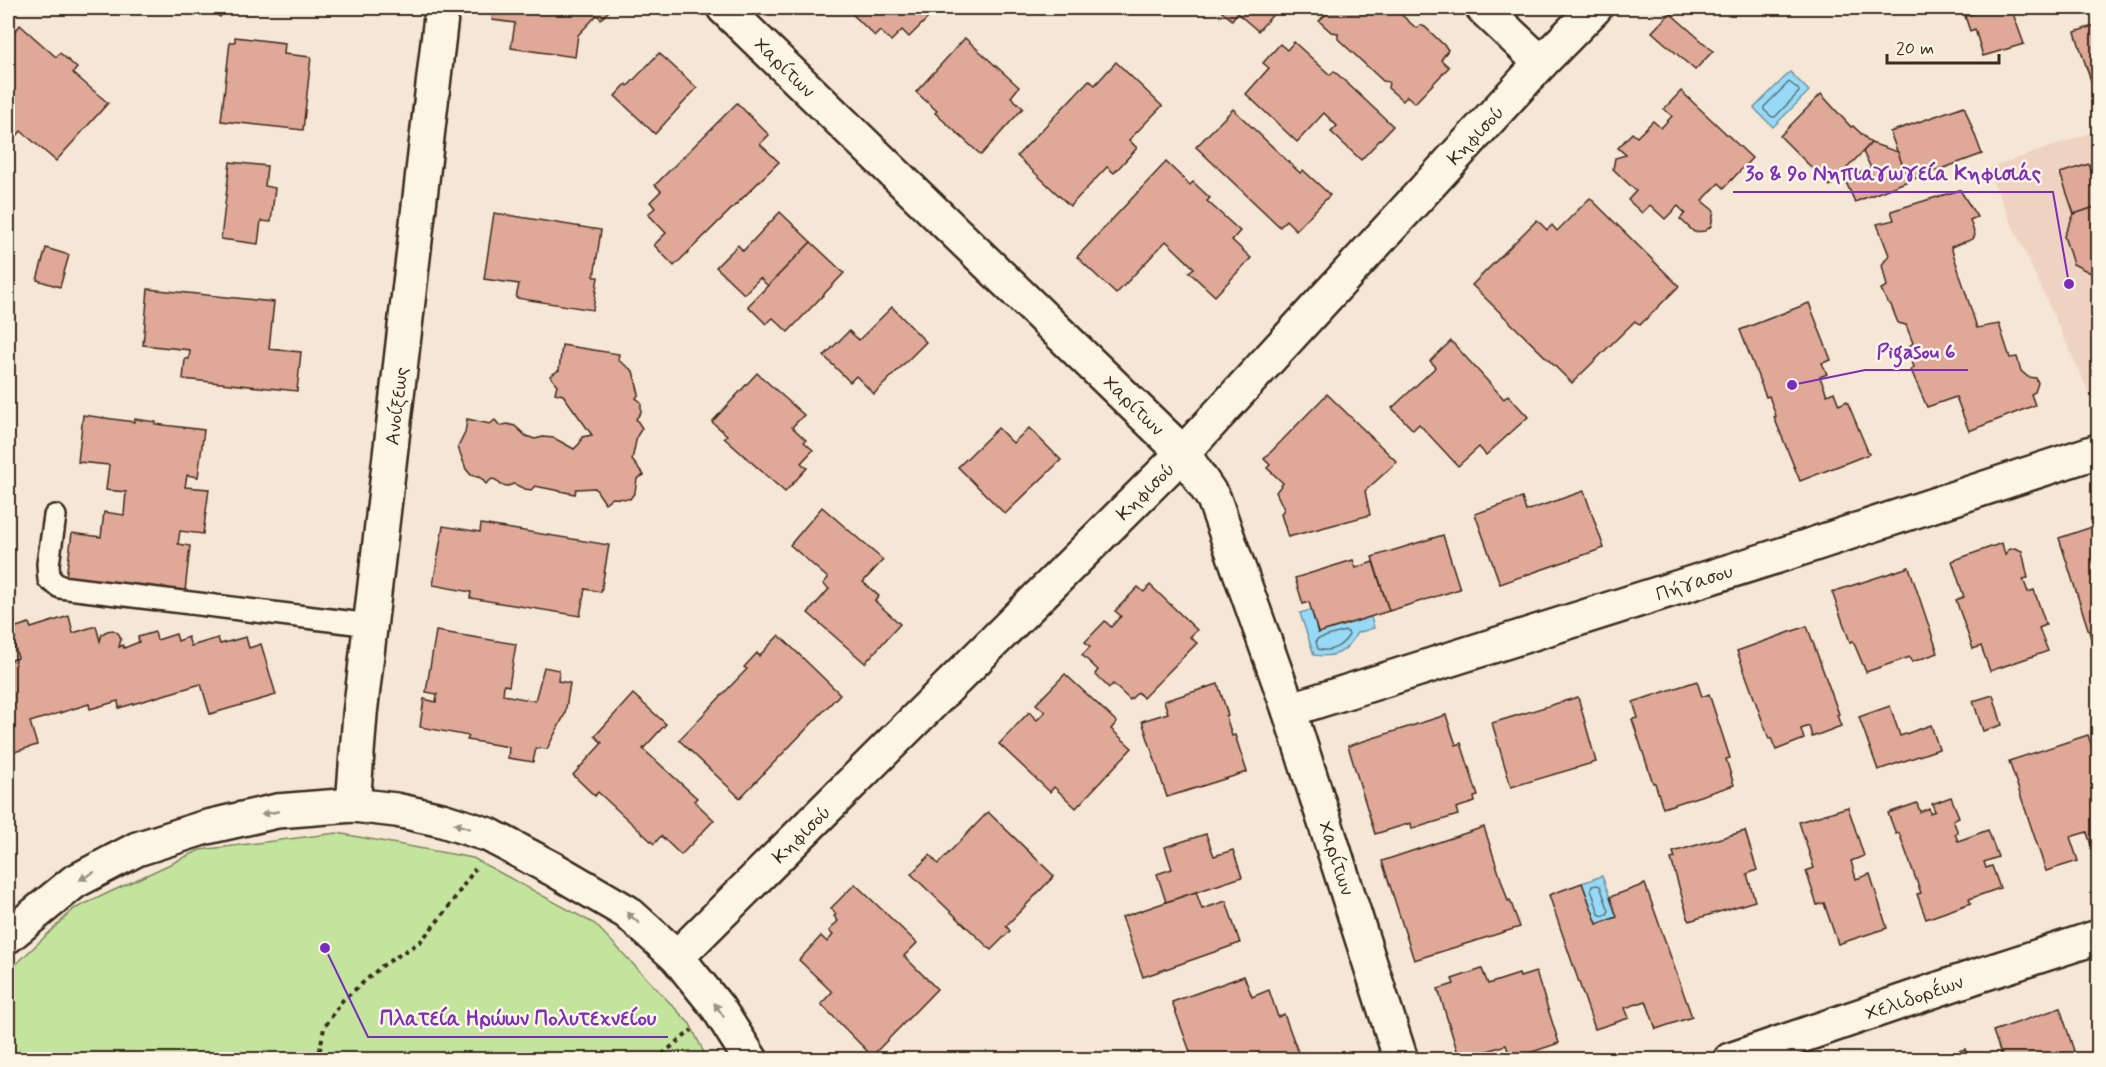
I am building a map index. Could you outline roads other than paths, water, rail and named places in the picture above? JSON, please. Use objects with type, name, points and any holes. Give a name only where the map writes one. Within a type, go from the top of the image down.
[{"type":"street","name":"Ανοίξεως","points":[[353,805],[360,714],[442,8]]},
{"type":"street","name":"Χαρίτων","points":[[724,8],[1183,453],[1214,500],[1289,710],[1401,1059]]},
{"type":"street","points":[[1483,8],[1541,63]]},
{"type":"street","name":"Κηφισού","points":[[677,957],[1183,453],[1541,63],[1595,8]]},
{"type":"street","name":"Πήγασου","points":[[1289,710],[1773,557],[2098,451]]},
{"type":"street","points":[[8,936],[74,882],[137,849],[203,828],[277,811],[353,805],[396,810],[442,820],[489,835],[627,912],[677,957],[718,1008],[750,1059]]},
{"type":"street","name":"Χελιδορέων","points":[[1730,1059],[2098,937]]},
{"type":"lane","points":[[55,516],[48,564],[49,579],[60,587],[371,625]]},
{"type":"water","points":[[1790,72],[1809,91],[1773,127],[1754,108]]},
{"type":"water","points":[[1311,610],[1319,633],[1371,617],[1374,628],[1357,633],[1349,645],[1340,652],[1329,656],[1314,655],[1300,613]]},
{"type":"water","points":[[1602,876],[1617,917],[1597,924],[1582,883]]},
{"type":"place","name":"3ο & 9ο Νηπιαγωγεία Κηφισιάς","points":[[2069,284]]},
{"type":"place","name":"Pigasou 6","points":[[1792,385]]},
{"type":"place","name":"Πλατεία Ηρώων Πολυτεχνείου","points":[[325,948]]}]
